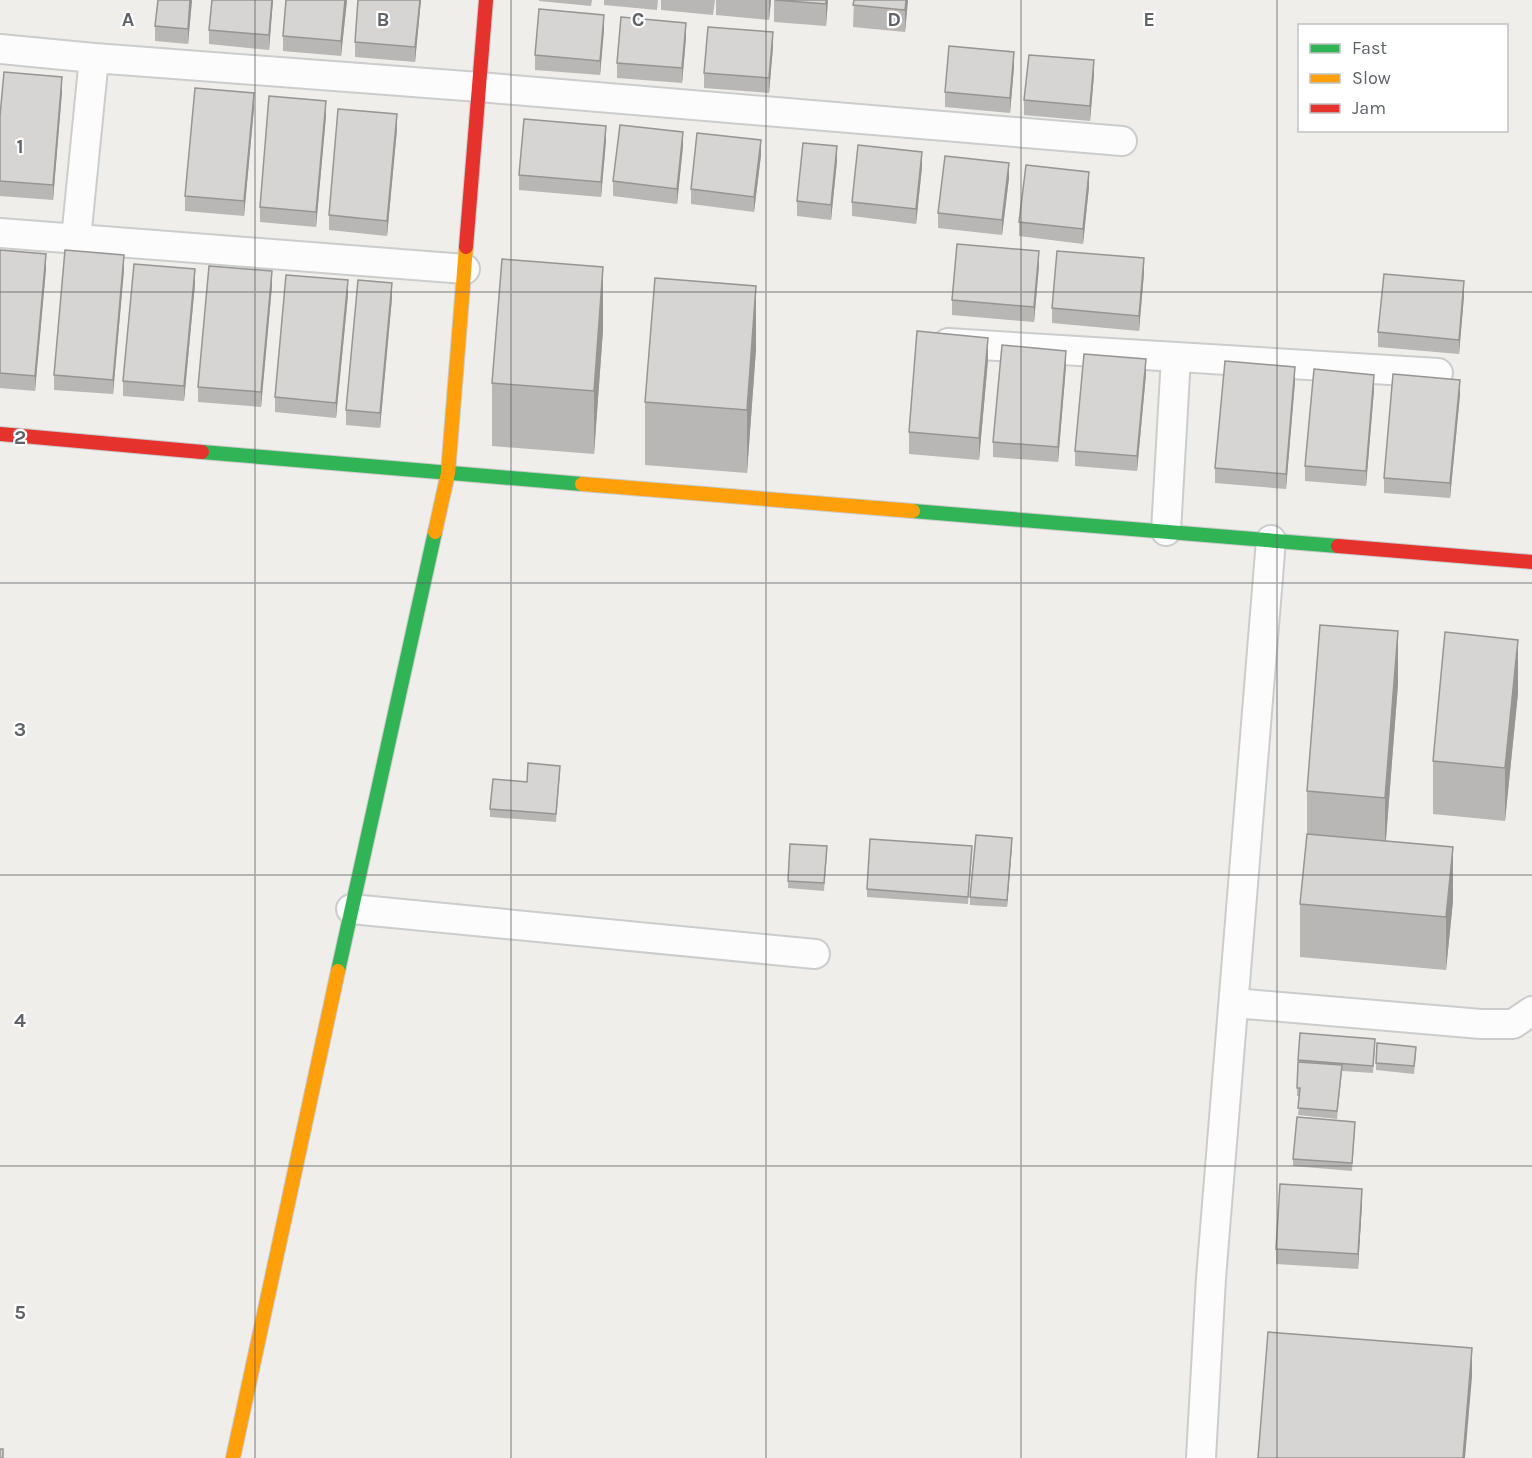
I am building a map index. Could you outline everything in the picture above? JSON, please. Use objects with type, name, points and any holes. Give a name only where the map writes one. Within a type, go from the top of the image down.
[{"type":"street","points":[[233,1458],[448,473],[486,0]]},
{"type":"street","points":[[0,49],[1122,141]]},
{"type":"street","points":[[76,238],[94,58]]},
{"type":"street","points":[[0,233],[465,269]]},
{"type":"street","points":[[922,341],[1438,374]]},
{"type":"street","points":[[1166,531],[1176,357]]},
{"type":"street","points":[[0,434],[1532,562]]},
{"type":"street","points":[[1201,1458],[1211,1278],[1271,540]]},
{"type":"street","points":[[351,909],[814,954]]},
{"type":"street","points":[[1234,1003],[1481,1024],[1513,1024],[1532,1011]]},
{"type":"building","points":[[158,0],[190,0],[188,29],[155,26]]},
{"type":"building","points":[[212,0],[272,0],[269,35],[209,30]]},
{"type":"building","points":[[286,0],[345,0],[341,41],[283,36]]},
{"type":"building","points":[[358,0],[420,0],[415,47],[355,42]]},
{"type":"building","points":[[775,0],[826,0],[826,4]]},
{"type":"building","points":[[854,0],[906,0],[905,10],[853,5]]},
{"type":"building","points":[[539,9],[604,15],[600,61],[535,55]]},
{"type":"building","points":[[621,17],[686,23],[682,68],[617,63]]},
{"type":"building","points":[[708,27],[773,32],[769,78],[704,73]]},
{"type":"building","points":[[949,46],[1014,52],[1010,98],[945,92]]},
{"type":"building","points":[[1029,55],[1094,60],[1090,106],[1024,100]]},
{"type":"building","points":[[4,72],[62,77],[53,185],[0,181],[0,116]]},
{"type":"building","points":[[195,88],[254,93],[244,201],[185,196]]},
{"type":"building","points":[[269,96],[326,101],[316,212],[260,207]]},
{"type":"building","points":[[338,109],[397,114],[387,221],[329,215]]},
{"type":"building","points":[[524,119],[606,126],[601,182],[519,175]]},
{"type":"building","points":[[620,125],[683,132],[677,189],[613,181]]},
{"type":"building","points":[[697,133],[761,140],[754,197],[691,189]]},
{"type":"building","points":[[803,143],[837,146],[831,205],[797,201]]},
{"type":"building","points":[[858,145],[922,152],[916,209],[852,202]]},
{"type":"building","points":[[945,156],[1009,163],[1002,220],[938,213]]},
{"type":"building","points":[[1026,165],[1089,172],[1083,229],[1019,222]]},
{"type":"building","points":[[957,244],[1039,251],[1034,307],[952,300]]},
{"type":"building","points":[[0,250],[46,254],[35,376],[0,373]]},
{"type":"building","points":[[65,250],[124,255],[113,380],[54,375]]},
{"type":"building","points":[[1057,251],[1144,258],[1139,316],[1052,308]]},
{"type":"building","points":[[502,259],[603,267],[594,391],[492,383]]},
{"type":"building","points":[[134,264],[195,269],[184,386],[123,381]]},
{"type":"building","points":[[209,266],[272,271],[261,392],[198,387]]},
{"type":"building","points":[[1384,274],[1464,281],[1459,340],[1378,332]]},
{"type":"building","points":[[286,275],[348,280],[336,403],[275,397]]},
{"type":"building","points":[[655,278],[756,286],[747,410],[645,402]]},
{"type":"building","points":[[358,280],[392,283],[380,413],[346,410]]},
{"type":"building","points":[[917,331],[988,338],[979,438],[909,432]]},
{"type":"building","points":[[1002,345],[1066,351],[1058,447],[993,442]]},
{"type":"building","points":[[1084,354],[1146,359],[1137,456],[1075,451]]},
{"type":"building","points":[[1225,361],[1295,367],[1286,474],[1215,468]]},
{"type":"building","points":[[1314,369],[1374,375],[1366,471],[1305,466]]},
{"type":"building","points":[[1393,374],[1460,380],[1450,483],[1384,478]]},
{"type":"building","points":[[1320,625],[1398,631],[1385,798],[1307,791]]},
{"type":"building","points":[[1445,632],[1518,640],[1505,768],[1433,761]]},
{"type":"building","points":[[528,763],[560,766],[556,814],[490,809],[493,779],[527,782]]},
{"type":"building","points":[[1307,834],[1453,847],[1446,917],[1300,904]]},
{"type":"building","points":[[976,835],[1012,838],[1007,900],[970,897]]},
{"type":"building","points":[[870,839],[972,846],[968,897],[867,889]]},
{"type":"building","points":[[790,844],[827,846],[824,883],[788,881]]},
{"type":"building","points":[[1300,1033],[1375,1039],[1373,1066],[1298,1060]]},
{"type":"building","points":[[1377,1043],[1416,1047],[1414,1066],[1376,1063]]},
{"type":"building","points":[[1298,1062],[1342,1065],[1337,1111],[1298,1108],[1300,1088],[1297,1088]]},
{"type":"building","points":[[1297,1117],[1355,1122],[1352,1163],[1293,1159]]},
{"type":"building","points":[[1280,1184],[1362,1189],[1358,1254],[1276,1249]]},
{"type":"building","points":[[1268,1332],[1472,1348],[1463,1458],[1258,1458]]},
{"type":"building","points":[[0,1449],[3,1449],[3,1458],[0,1458]]},
{"type":"traffic: fast","points":[[202,452],[582,484]]},
{"type":"traffic: fast","points":[[913,511],[1338,546]]},
{"type":"traffic: fast","points":[[338,971],[435,532]]},
{"type":"traffic: slow","points":[[435,532],[448,473],[466,247]]},
{"type":"traffic: slow","points":[[582,484],[913,511]]},
{"type":"traffic: slow","points":[[233,1458],[338,971]]},
{"type":"traffic: jam","points":[[466,247],[486,0]]},
{"type":"traffic: jam","points":[[0,434],[202,452]]},
{"type":"traffic: jam","points":[[1338,546],[1532,562]]}]
